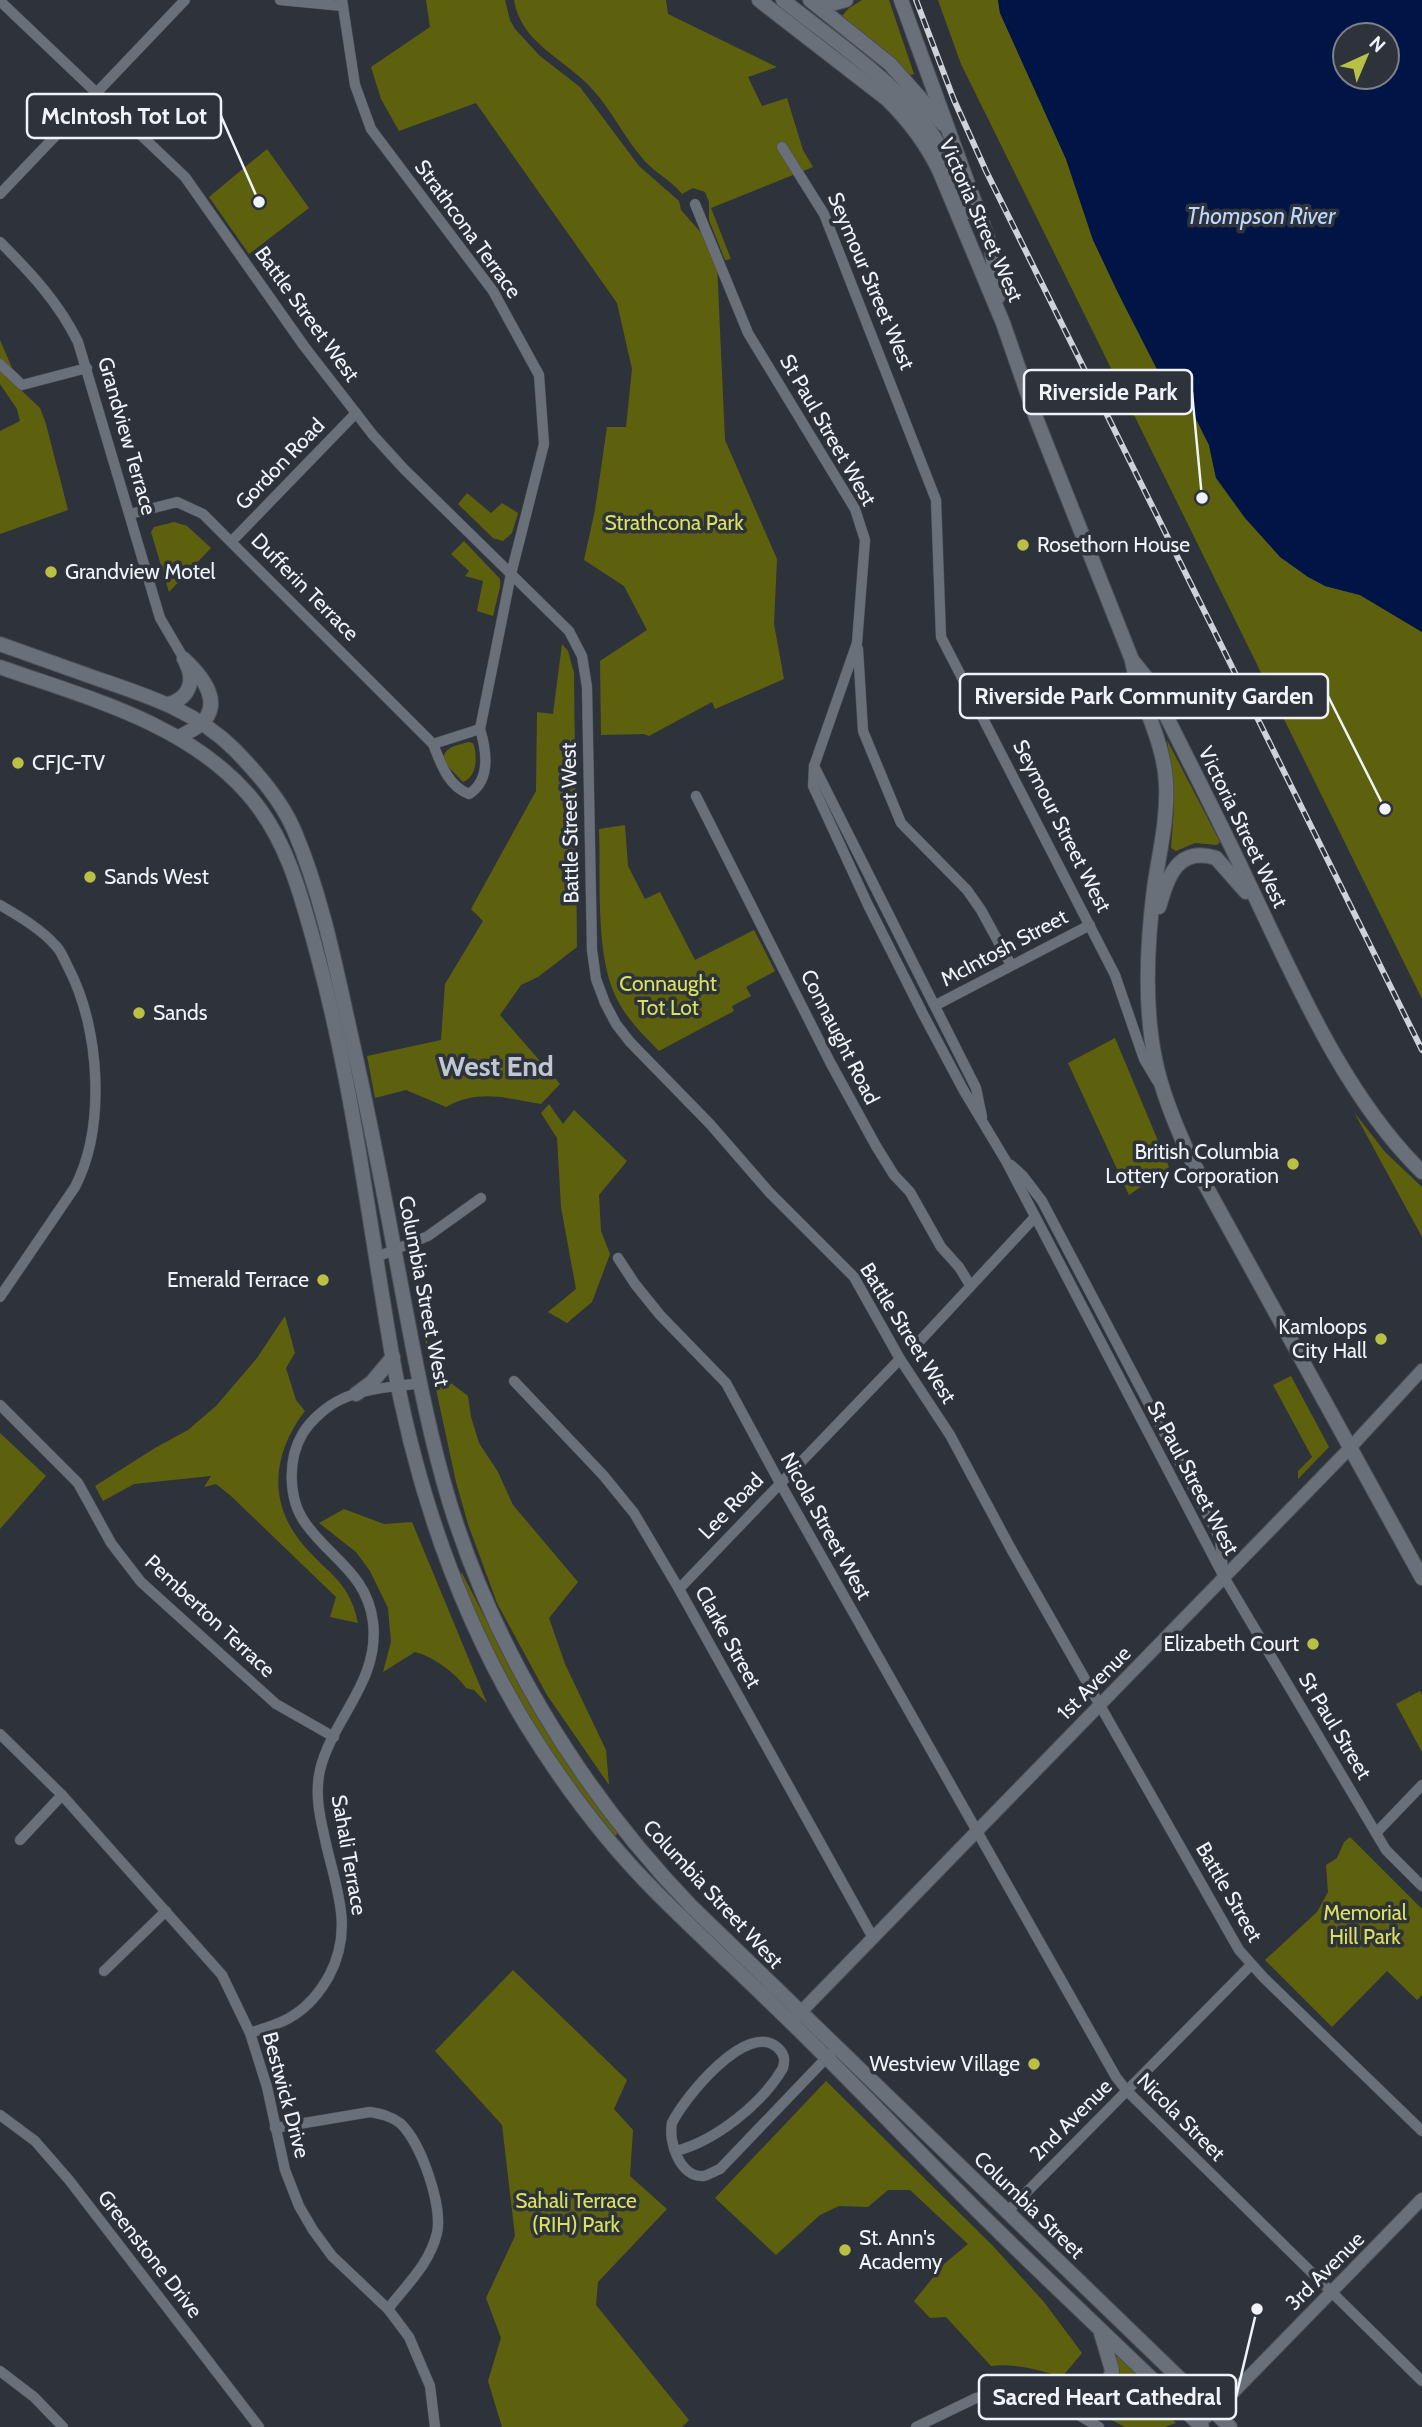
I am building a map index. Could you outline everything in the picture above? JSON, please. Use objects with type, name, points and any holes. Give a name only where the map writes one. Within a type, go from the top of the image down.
[{"type":"main road","name":"Victoria Street West","points":[[759,0],[888,100],[908,120],[927,146],[1003,323],[1036,418],[1132,660],[1149,681],[1308,1006],[1367,1105],[1387,1134],[1422,1172]]},
{"type":"main road","points":[[783,0],[891,86],[915,113],[949,164],[999,302]]},
{"type":"main road","points":[[810,0],[890,64],[948,130]]},
{"type":"main road","points":[[822,0],[835,3],[846,0]]},
{"type":"main road","name":"Victoria Street West","points":[[901,0],[991,247],[1003,323]]},
{"type":"main road","name":"Columbia Street West","points":[[0,644],[168,704],[203,722],[236,751],[260,778],[293,827],[342,994],[420,1383],[443,1482],[457,1527],[515,1661],[580,1770],[644,1856],[795,2017]]},
{"type":"main road","points":[[168,704],[182,699],[190,685],[190,670],[184,659]]},
{"type":"main road","points":[[179,737],[203,722],[210,705],[206,685],[200,673],[184,659]]},
{"type":"main road","name":"Seymour Street West","points":[[1132,660],[1137,686],[1153,722],[1166,780],[1166,827],[1154,889],[1149,982],[1155,1058],[1164,1093],[1191,1159],[1422,1578]]},
{"type":"main road","name":"Columbia Street West","points":[[0,667],[128,713],[179,737],[221,767],[247,792],[277,835],[303,902],[328,997],[347,1084],[399,1386],[423,1489],[456,1584],[497,1674],[564,1781],[653,1889],[795,2017]]},
{"type":"main road","points":[[1151,935],[1169,876],[1186,859],[1196,855],[1216,858],[1227,868],[1246,891],[1272,934]]},
{"type":"main road","points":[[356,1394],[381,1373],[393,1357]]},
{"type":"main road","name":"Columbia Street","points":[[795,2017],[994,2227],[1198,2426]]},
{"type":"main road","name":"Columbia Street","points":[[831,2053],[1006,2213],[1230,2427]]},
{"type":"main road","points":[[1061,2405],[1090,2406],[1107,2394],[1112,2370],[1099,2328]]},
{"type":"street","points":[[0,194],[185,0]]},
{"type":"street","points":[[280,0],[342,3]]},
{"type":"street","name":"Battle Street West","points":[[0,1],[185,177],[304,346],[356,413],[404,469],[569,631],[578,646],[584,665],[590,777],[592,950],[596,979],[605,1003],[630,1042],[710,1124],[742,1164],[854,1277],[900,1359],[950,1435],[1099,1704]]},
{"type":"street","name":"Strathcona Terrace","points":[[342,3],[355,85],[371,129],[493,291],[539,375],[544,444],[511,574],[480,729],[484,743],[486,774],[478,788],[469,794]]},
{"type":"street","name":"Seymour Street West","points":[[782,147],[824,214],[936,500],[941,637],[1115,975],[1144,1059],[1164,1093]]},
{"type":"street","name":"St Paul Street West","points":[[695,204],[748,333],[855,509],[865,540],[857,643],[814,766],[813,786],[868,905],[929,1025],[1006,1161],[1224,1577]]},
{"type":"street","name":"Grandview Terrace","points":[[0,242],[60,308],[78,342],[160,618],[184,659]]},
{"type":"street","points":[[0,364],[22,385],[87,368]]},
{"type":"street","name":"Gordon Road","points":[[232,541],[356,413]]},
{"type":"street","name":"Dufferin Terrace","points":[[130,514],[177,502],[203,514],[433,744],[443,770],[458,790],[469,794]]},
{"type":"street","points":[[857,643],[863,732],[901,823],[967,890],[1011,965]]},
{"type":"street","points":[[433,744],[480,729]]},
{"type":"street","name":"St Paul Street West","points":[[814,766],[976,1088],[984,1125]]},
{"type":"street","name":"Connaught Road","points":[[696,796],[830,1062],[876,1146],[894,1175],[910,1192],[941,1247],[959,1267],[970,1285]]},
{"type":"street","points":[[0,905],[24,919],[57,947],[77,985],[88,1023],[94,1066],[95,1106],[84,1169],[75,1187],[0,1297]]},
{"type":"street","name":"McIntosh Street","points":[[936,1005],[1090,925]]},
{"type":"street","name":"St Paul Street West","points":[[1006,1161],[1023,1176],[1042,1201],[1220,1539],[1224,1577]]},
{"type":"street","points":[[377,1257],[428,1236],[481,1198]]},
{"type":"street","points":[[916,1345],[1035,1217]]},
{"type":"street","name":"Nicola Street West","points":[[618,1258],[660,1315],[726,1383],[977,1831]]},
{"type":"street","name":"Lee Road","points":[[679,1589],[900,1359]]},
{"type":"street","name":"1st Avenue","points":[[795,2017],[1349,1449],[1422,1370]]},
{"type":"street","name":"Clarke Street","points":[[514,1381],[603,1475],[634,1513],[872,1936]]},
{"type":"street","name":"Sahali Terrace","points":[[250,2033],[292,2017],[308,2005],[322,1989],[338,1959],[343,1922],[340,1898],[318,1810],[317,1790],[323,1761],[368,1672],[374,1635],[372,1618],[359,1582],[303,1521],[295,1504],[292,1466],[302,1433],[324,1411],[342,1399],[420,1383]]},
{"type":"street","name":"Pemberton Terrace","points":[[0,1405],[78,1483],[111,1543],[141,1583],[276,1704],[334,1737]]},
{"type":"street","name":"St Paul Street","points":[[1224,1577],[1386,1850],[1422,1886]]},
{"type":"street","name":"Battle Street","points":[[1099,1704],[1239,1950],[1251,1965],[1422,2131]]},
{"type":"street","name":"Bestwick Drive","points":[[0,1734],[62,1795],[222,1975],[250,2033],[267,2087],[291,2189],[313,2230],[332,2256],[388,2309],[409,2337],[422,2362],[430,2386],[435,2427]]},
{"type":"street","points":[[1376,1833],[1422,1786]]},
{"type":"street","points":[[20,1840],[62,1795]]},
{"type":"street","name":"Nicola Street","points":[[977,1831],[1115,2077],[1422,2381]]},
{"type":"street","points":[[104,1971],[166,1911]]},
{"type":"street","name":"2nd Avenue","points":[[1006,2213],[1251,1965]]},
{"type":"street","points":[[676,2151],[713,2135],[746,2112],[782,2068],[784,2057],[776,2046],[763,2041],[752,2042],[736,2051],[708,2077],[672,2123],[670,2131],[679,2163],[704,2176],[720,2169],[831,2053]]},
{"type":"street","points":[[275,2128],[370,2112],[386,2114],[399,2123],[415,2144],[426,2168],[437,2208],[437,2231],[422,2270],[388,2309]]},
{"type":"street","name":"Greenstone Drive","points":[[0,2115],[35,2141],[69,2180],[259,2427]]},
{"type":"street","name":"3rd Avenue","points":[[1198,2426],[1422,2199]]},
{"type":"street","points":[[0,2371],[34,2397],[62,2427]]},
{"type":"street","points":[[916,2427],[976,2398],[1007,2392],[1061,2405],[1099,2427]]},
{"type":"green space","name":"Strathcona Park","points":[[426,0],[505,0],[515,29],[540,56],[580,87],[639,166],[679,201],[681,210],[704,236],[717,264],[725,440],[777,559],[774,624],[784,679],[715,709],[712,702],[649,736],[601,735],[600,661],[647,630],[624,586],[584,560],[595,510],[607,427],[626,427],[632,369],[617,303],[476,103],[399,131],[381,99],[371,67],[430,27]]},
{"type":"green space","points":[[514,0],[666,0],[668,14],[777,67],[748,77],[762,106],[787,98],[803,150],[813,167],[711,208],[731,259],[725,260],[709,220],[709,202],[705,192],[693,188],[682,194],[648,164],[593,90],[535,40],[518,15]]},
{"type":"green space","points":[[862,0],[889,0],[914,74],[910,75],[841,17]]},
{"type":"green space","points":[[938,0],[998,0],[1000,13],[1066,159],[1093,240],[1167,388],[1190,407],[1209,445],[1216,478],[1325,586],[1360,595],[1422,632],[1422,999],[961,64]]},
{"type":"green space","points":[[267,149],[309,208],[249,254],[209,197]]},
{"type":"green space","points":[[0,340],[22,391],[40,408],[68,510],[0,534],[0,431],[20,421],[17,409],[0,384]]},
{"type":"green space","points":[[467,493],[491,513],[502,503],[518,513],[512,533],[503,541],[493,538],[458,504]]},
{"type":"green space","points":[[174,522],[187,526],[211,548],[169,592],[151,532],[154,527]]},
{"type":"green space","points":[[464,541],[500,579],[493,616],[477,611],[483,581],[465,576],[469,571],[451,554]]},
{"type":"green space","points":[[562,644],[568,651],[574,673],[577,947],[538,977],[521,985],[500,1015],[560,1084],[541,1104],[492,1096],[470,1098],[446,1107],[406,1090],[375,1098],[367,1056],[441,1040],[445,984],[483,921],[471,909],[536,791],[537,712],[553,714]]},
{"type":"green space","points":[[1167,740],[1220,842],[1217,845],[1195,843],[1176,851],[1171,848],[1174,785]]},
{"type":"green space","points":[[468,742],[473,743],[476,760],[474,771],[463,782],[443,761],[448,749]]},
{"type":"green space","name":"Connaught Tot Lot","points":[[625,825],[628,866],[645,899],[660,892],[695,960],[754,930],[775,971],[746,987],[751,996],[732,1006],[734,1011],[659,1051],[634,1025],[619,1003],[604,958],[600,914],[599,829]]},
{"type":"green space","points":[[1115,1038],[1169,1167],[1129,1195],[1068,1063]]},
{"type":"green space","points":[[549,1104],[563,1124],[574,1110],[627,1161],[599,1195],[601,1231],[610,1254],[592,1302],[567,1323],[548,1312],[576,1289],[561,1207],[557,1138],[541,1113]]},
{"type":"green space","points":[[1354,1112],[1385,1152],[1422,1187],[1422,1237]]},
{"type":"green space","points":[[285,1316],[295,1353],[286,1368],[296,1400],[305,1411],[286,1442],[281,1459],[278,1475],[282,1509],[300,1541],[335,1577],[349,1596],[358,1623],[330,1617],[336,1597],[231,1496],[216,1484],[204,1487],[211,1476],[134,1484],[103,1501],[95,1486],[188,1430],[216,1406],[257,1358]]},
{"type":"green space","points":[[425,1338],[451,1383],[468,1396],[479,1443],[498,1472],[513,1505],[578,1582],[549,1618],[565,1664],[606,1750],[609,1785],[547,1695],[497,1603],[468,1524],[456,1482]]},
{"type":"green space","points":[[1291,1376],[1329,1447],[1298,1479],[1298,1471],[1312,1457],[1273,1385]]},
{"type":"green space","points":[[0,1433],[46,1476],[0,1529]]},
{"type":"green space","points":[[344,1509],[384,1524],[412,1522],[487,1703],[443,1666],[415,1652],[383,1672],[391,1642],[388,1608],[370,1571],[356,1552],[319,1523]]},
{"type":"green space","points":[[462,1573],[530,1705],[571,1770],[618,1833],[615,1836],[550,1750],[525,1708],[479,1620],[459,1575]]},
{"type":"green space","points":[[1420,1691],[1422,1695],[1422,1752],[1396,1704]]},
{"type":"green space","name":"Memorial Hill Park","points":[[1350,1837],[1422,1909],[1422,1995],[1417,2000],[1387,1971],[1332,2027],[1265,1960],[1317,1912],[1328,1892],[1326,1865],[1337,1858],[1344,1842]]},
{"type":"green space","name":"Sahali Terrace (RIH) Park","points":[[513,1970],[627,2080],[614,2109],[633,2130],[630,2176],[667,2209],[598,2282],[596,2305],[689,2420],[682,2427],[502,2427],[488,2381],[501,2338],[486,2298],[515,2236],[502,2125],[435,2051]]},
{"type":"green space","points":[[826,2081],[993,2246],[1044,2302],[1082,2353],[1062,2377],[1018,2366],[991,2366],[946,2317],[930,2318],[914,2301],[944,2264],[968,2244],[910,2190],[888,2190],[868,2207],[839,2206],[820,2215],[776,2255],[715,2198]]},
{"type":"green space","points":[[1118,2356],[1175,2412],[1169,2416],[1176,2423],[1165,2427],[1125,2427],[1094,2411],[1108,2400],[1115,2389],[1115,2358]]},
{"type":"water","name":"Thompson River","points":[[998,0],[1422,0],[1422,632],[1360,595],[1325,586],[1308,577],[1280,557],[1245,518],[1216,478],[1209,445],[1190,407],[1167,389],[1117,291],[1093,240],[1066,159],[1000,13]]},
{"type":"railway","points":[[916,0],[954,100],[986,171],[1422,1050]]},
{"type":"place","name":"McIntosh Tot Lot","points":[[259,202]]},
{"type":"place","name":"Riverside Park","points":[[1202,498]]},
{"type":"place","name":"Rosethorn House","points":[[1023,545]]},
{"type":"place","name":"Grandview Motel","points":[[51,572]]},
{"type":"place","name":"CFJC-TV","points":[[18,763]]},
{"type":"place","name":"Riverside Park Community Garden","points":[[1385,809]]},
{"type":"place","name":"Sands West","points":[[90,877]]},
{"type":"place","name":"Sands","points":[[139,1013]]},
{"type":"place","name":"British Columbia Lottery Corporation","points":[[1293,1164]]},
{"type":"place","name":"Emerald Terrace","points":[[323,1280]]},
{"type":"place","name":"Kamloops City Hall","points":[[1381,1339]]},
{"type":"place","name":"Elizabeth Court","points":[[1313,1644]]},
{"type":"place","name":"Westview Village","points":[[1034,2064]]},
{"type":"place","name":"St. Ann's Academy","points":[[845,2250]]},
{"type":"place","name":"Sacred Heart Cathedral","points":[[1257,2309]]},
{"type":"district","name":"West End","points":[[496,1066]]}]
